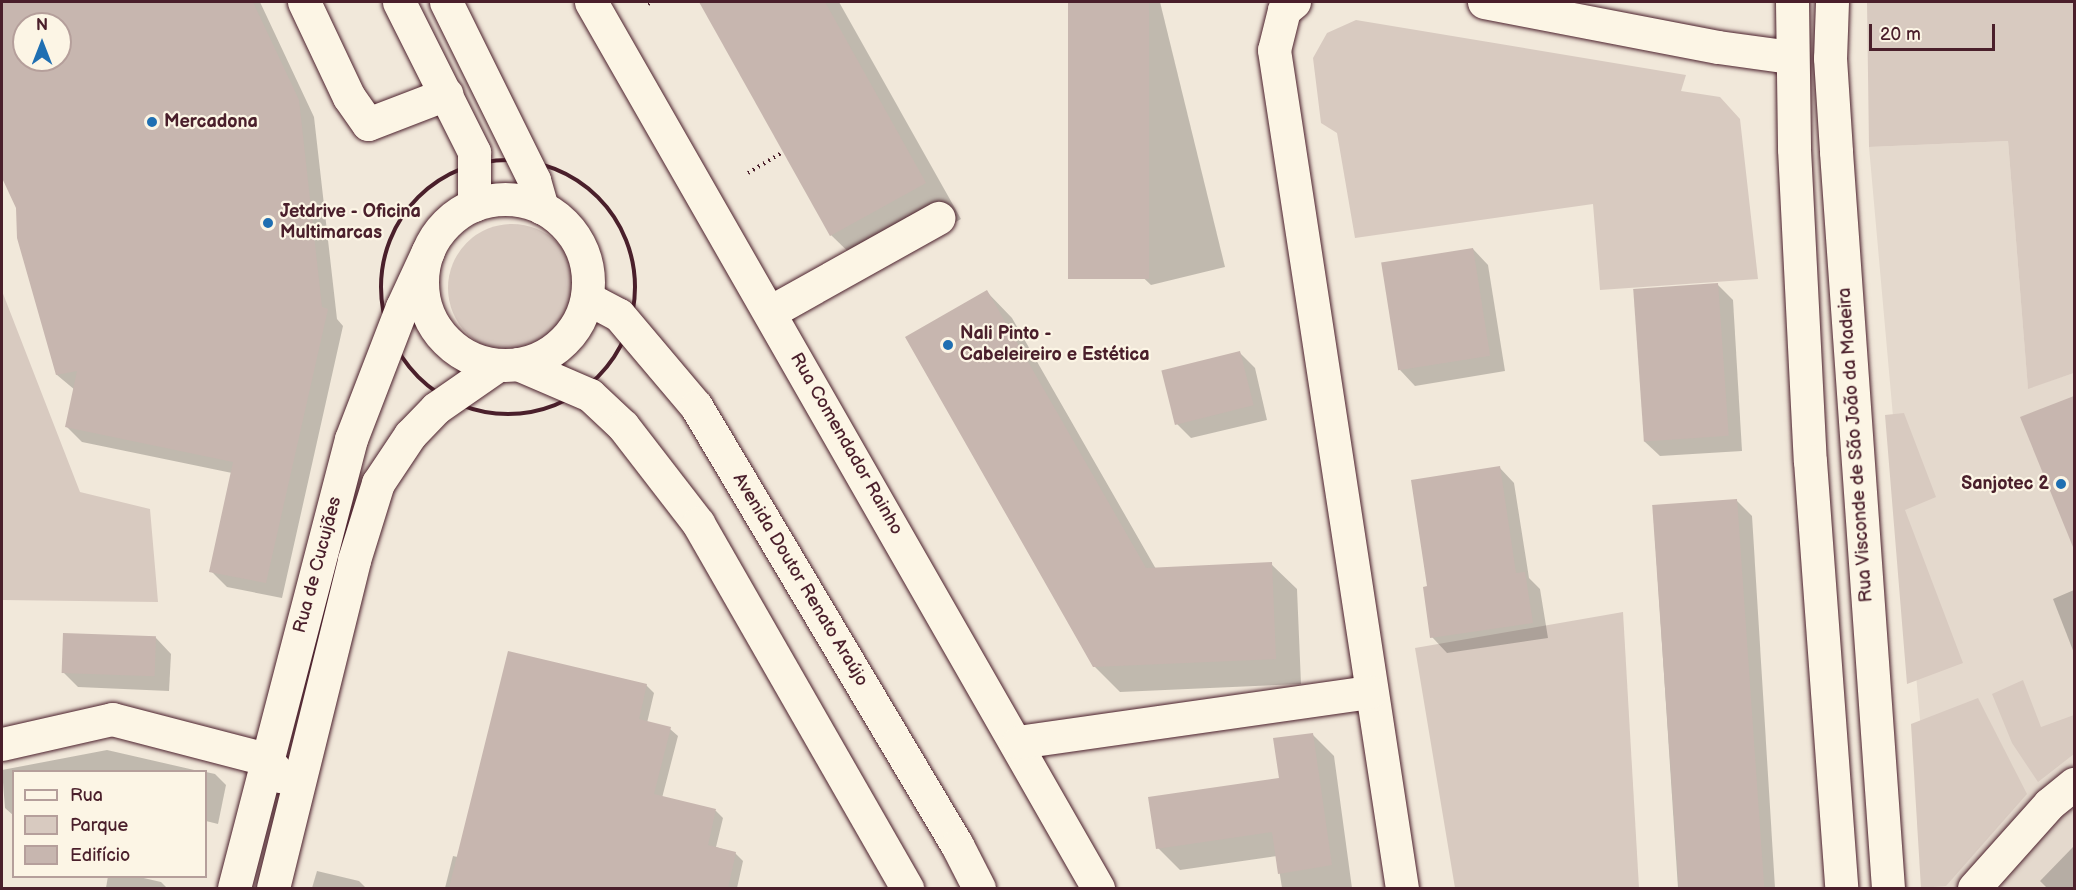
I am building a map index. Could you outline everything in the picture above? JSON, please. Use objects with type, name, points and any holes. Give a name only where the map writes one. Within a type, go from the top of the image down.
[{"type":"main road","points":[[304,2],[349,97],[368,124],[446,94]]},
{"type":"main road","points":[[399,2],[474,152],[474,205]]},
{"type":"main road","points":[[446,2],[525,162],[542,208]]},
{"type":"main road","name":"Rua Comendador Rainho","points":[[591,2],[1018,742],[1098,888]]},
{"type":"main road","points":[[1294,2],[1284,10],[1275,50],[1369,692],[1402,888]]},
{"type":"main road","points":[[1484,2],[1718,47],[1791,57]]},
{"type":"main road","points":[[1792,2],[1791,57],[1810,461],[1840,888]]},
{"type":"main road","name":"Rua Visconde de São João da Madeira","points":[[1832,2],[1830,58],[1888,888]]},
{"type":"main road","points":[[508,365],[542,356],[563,342],[579,322],[587,298],[587,262],[577,240],[562,221],[542,208],[508,199],[474,205],[446,223],[428,250],[422,288],[433,323],[458,351],[508,365],[581,391],[623,426],[698,522],[907,888]]},
{"type":"main road","points":[[770,312],[938,218]]},
{"type":"main road","name":"Rua de Cucujães","points":[[234,888],[351,439],[390,337],[428,250]]},
{"type":"main road","name":"Avenida Doutor Renato Araújo","points":[[587,298],[618,315],[696,406],[957,845],[979,888]]},
{"type":"main road","name":"Rua de Cucujães","points":[[273,888],[354,560],[378,483],[410,435],[447,400],[508,365]]},
{"type":"main road","points":[[1018,742],[1369,692]]},
{"type":"main road","points":[[2,744],[112,720],[266,759],[297,795]]},
{"type":"main road","points":[[1974,888],[2049,804],[2074,784]]},
{"type":"path","points":[[748,173],[783,152]]},
{"type":"path","points":[[504,159],[546,165],[585,185],[615,216],[632,255],[636,299],[625,340],[600,376],[581,391],[567,400],[528,414],[487,413],[447,400],[415,375],[390,337],[380,302],[382,260],[398,222],[424,191],[461,168],[474,166],[504,159]]},
{"type":"shaded area","points":[[2008,141],[2028,388],[2074,373],[2074,888],[1935,888],[1869,147]]},
{"type":"green space","points":[[1867,2],[2074,2],[2074,373],[2028,389],[2008,141],[1869,147]]},
{"type":"green space","points":[[1356,20],[1686,75],[1681,91],[1720,97],[1740,119],[1758,279],[1600,290],[1593,204],[1355,238],[1337,133],[1321,123],[1313,58],[1327,33]]},
{"type":"green space","points":[[512,224],[536,229],[557,243],[571,264],[576,288],[571,312],[557,333],[536,347],[512,352],[488,347],[467,333],[453,312],[448,288],[453,264],[467,243],[488,229]]},
{"type":"green space","points":[[2,291],[80,492],[150,509],[158,602],[2,600]]},
{"type":"green space","points":[[1904,413],[1936,497],[1905,510],[1963,663],[1907,684],[1885,415]]},
{"type":"green space","points":[[1623,612],[1639,888],[1455,888],[1415,648]]},
{"type":"green space","points":[[2023,680],[2041,727],[2074,715],[2074,754],[2038,782],[2012,743],[1992,694]]},
{"type":"green space","points":[[1978,698],[2027,794],[1946,886],[1921,888],[1911,724]]},
{"type":"building","points":[[2,2],[253,2],[299,100],[322,307],[328,309],[266,583],[209,572],[233,462],[65,427],[77,371],[56,375],[17,238],[16,208],[2,178]]},
{"type":"building","points":[[699,2],[825,2],[926,183],[830,236]]},
{"type":"building","points":[[1068,2],[1149,2],[1149,279],[1068,279]]},
{"type":"building","points":[[1473,248],[1490,356],[1398,370],[1381,263]]},
{"type":"building","points":[[1718,283],[1729,436],[1644,442],[1633,289]]},
{"type":"building","points":[[987,290],[1146,568],[1272,562],[1276,659],[1093,667],[905,337]]},
{"type":"building","points":[[1240,351],[1254,405],[1175,425],[1161,371]]},
{"type":"building","name":"Sanjotec 2","points":[[2074,396],[2074,547],[2073,547],[2020,417]]},
{"type":"building","points":[[1500,466],[1516,573],[1525,572],[1533,623],[1430,638],[1423,587],[1427,586],[1411,480]]},
{"type":"building","points":[[1737,499],[1764,888],[1679,888],[1652,505]]},
{"type":"building","points":[[63,633],[156,636],[155,676],[62,673]]},
{"type":"building","points":[[508,651],[647,684],[639,719],[671,727],[654,794],[716,809],[708,845],[736,852],[728,888],[449,888]]},
{"type":"building","points":[[1313,733],[1332,865],[1278,874],[1272,832],[1156,849],[1148,797],[1279,778],[1273,738]]},
{"type":"place","name":"Mercadona","points":[[152,122]]},
{"type":"place","name":"Jetdrive - Oficina Multimarcas","points":[[268,223]]},
{"type":"place","name":"Nali Pinto - Cabeleireiro e Estética","points":[[948,345]]},
{"type":"place","name":"Sanjotec 2","points":[[2061,484]]}]
